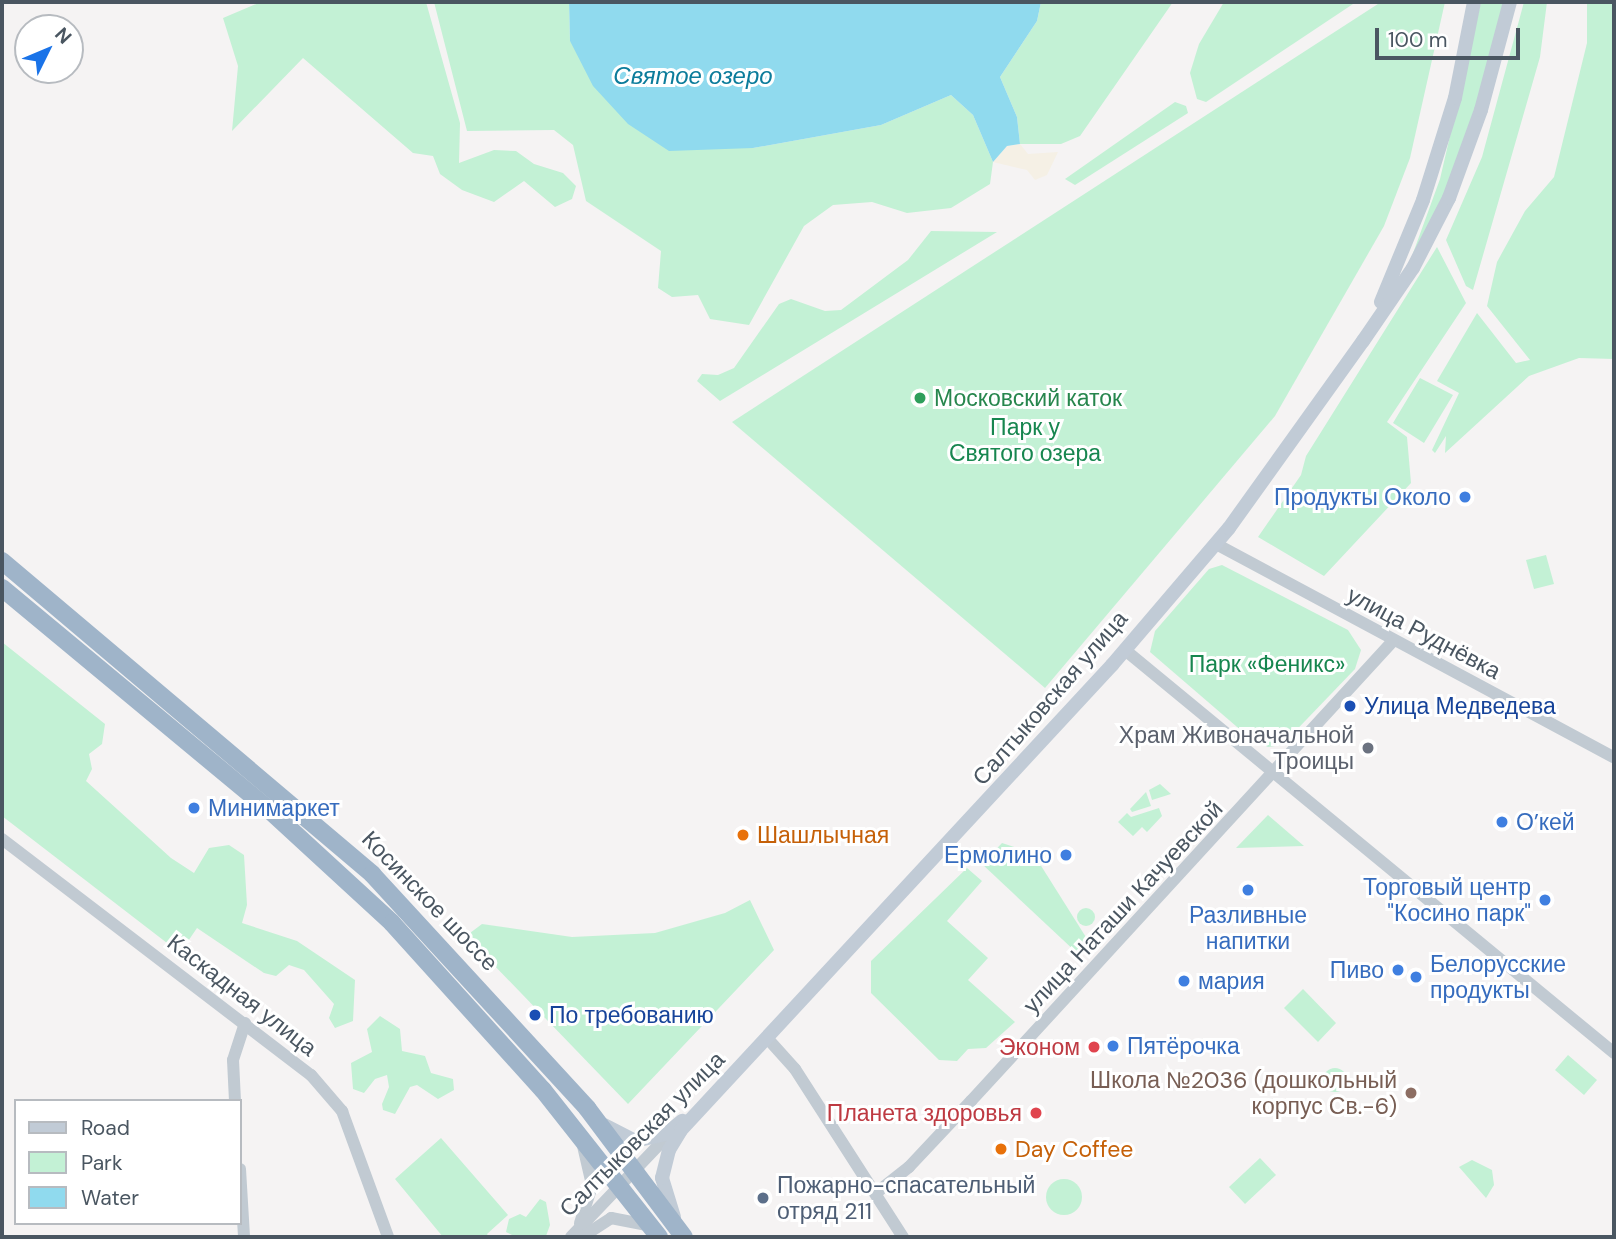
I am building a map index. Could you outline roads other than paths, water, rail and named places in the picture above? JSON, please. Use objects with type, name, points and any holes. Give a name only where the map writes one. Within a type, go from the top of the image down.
[{"type":"highway","name":"Косинское шоссе","points":[[2,561],[334,838],[439,942],[587,1108],[683,1235]]},
{"type":"highway","name":"Косинское шоссе","points":[[2,588],[356,887],[490,1029],[569,1122],[654,1232]]},
{"type":"main road","name":"Салтыковская улица","points":[[1363,341],[1423,200],[1455,98],[1474,2]]},
{"type":"main road","name":"Салтыковская улица","points":[[680,1127],[768,1039],[1125,650],[1216,544],[1413,268],[1449,198],[1481,110],[1510,2]]},
{"type":"main road","points":[[587,1108],[614,1134],[635,1141],[666,1134],[680,1127]]},
{"type":"main road","points":[[680,1127],[668,1150],[662,1178],[683,1235]]},
{"type":"street","name":"улица Руднёвка","points":[[1216,544],[1614,757]]},
{"type":"street","name":"улица Наташи Качуевской","points":[[876,1193],[909,1167],[1393,641]]},
{"type":"street","points":[[1125,650],[1614,1053]]},
{"type":"street","name":"Каскадная улица","points":[[2,839],[311,1075],[342,1111],[388,1237]]},
{"type":"street","points":[[235,1099],[233,1060],[245,1023]]},
{"type":"street","points":[[768,1039],[795,1069],[903,1237]]},
{"type":"street","points":[[569,1122],[583,1146],[592,1182],[589,1201],[571,1237]]},
{"type":"street","name":"Салтыковская улица","points":[[571,1237],[680,1127]]},
{"type":"street","name":"Салтыковская улица","points":[[581,1237],[621,1188]]},
{"type":"street","points":[[242,1203],[244,1237]]},
{"type":"street","points":[[581,1237],[611,1218],[654,1232]]},
{"type":"water","name":"Святое озеро","points":[[569,2],[1041,2],[1037,21],[1000,77],[1017,117],[1020,144],[1007,146],[993,162],[973,115],[951,95],[881,125],[753,148],[669,151],[628,124],[593,86],[570,41]]},
{"type":"place","name":"Московский каток","points":[[920,398]]},
{"type":"place","name":"Продукты Около","points":[[1465,497]]},
{"type":"place","name":"Улица Медведева","points":[[1350,706]]},
{"type":"place","name":"Храм Живоначальной Троицы","points":[[1368,748]]},
{"type":"place","name":"Минимаркет","points":[[194,808]]},
{"type":"place","name":"О’кей","points":[[1502,822]]},
{"type":"place","name":"Шашлычная","points":[[743,835]]},
{"type":"place","name":"Ермолино","points":[[1066,855]]},
{"type":"place","name":"Разливные напитки","points":[[1248,890]]},
{"type":"place","name":"Торговый центр \"Косино парк\"","points":[[1545,900]]},
{"type":"place","name":"Пиво","points":[[1398,970]]},
{"type":"place","name":"Белорусские продукты","points":[[1416,977]]},
{"type":"place","name":"мария","points":[[1184,981]]},
{"type":"place","name":"По требованию","points":[[535,1015]]},
{"type":"place","name":"Пятёрочка","points":[[1113,1046]]},
{"type":"place","name":"Эконом","points":[[1094,1047]]},
{"type":"place","name":"Школа №2036 (дошкольный корпус Св.-6)","points":[[1411,1093]]},
{"type":"place","name":"Планета здоровья","points":[[1036,1113]]},
{"type":"place","name":"Day Coffee","points":[[1001,1149]]},
{"type":"place","name":"Пожарно-спасательный отряд 211","points":[[763,1198]]},
{"type":"park label","name":"Парк у Святого озера","points":[[1025,440]]},
{"type":"park label","name":"Парк «Феникс»","points":[[1267,664]]}]
